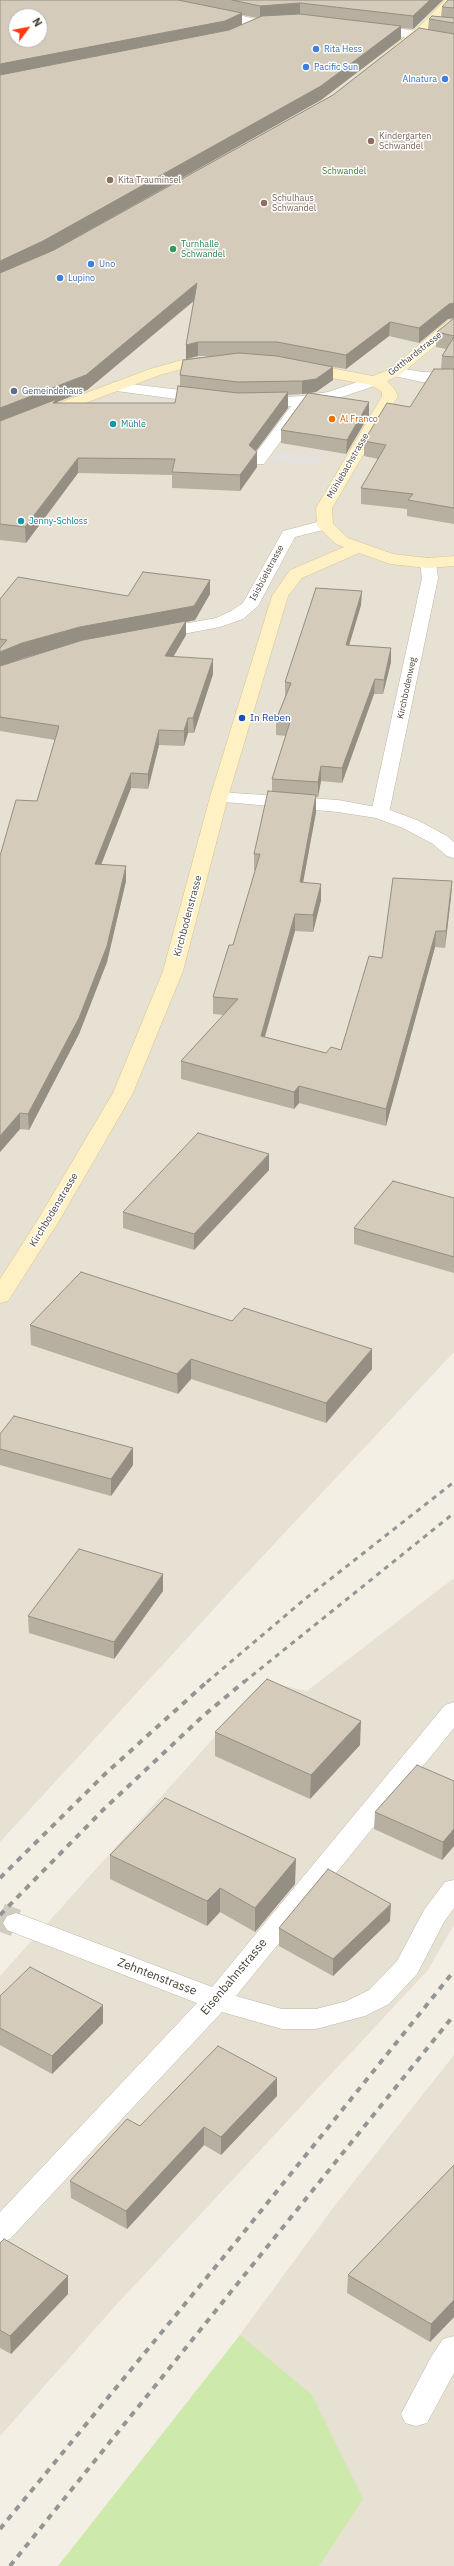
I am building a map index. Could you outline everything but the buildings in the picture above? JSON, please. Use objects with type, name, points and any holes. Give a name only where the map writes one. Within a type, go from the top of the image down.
[{"type":"street","points":[[388,56],[429,24],[452,0]]},
{"type":"street","points":[[199,11],[260,24],[292,20]]},
{"type":"street","points":[[242,33],[260,24]]},
{"type":"street","points":[[429,24],[443,25]]},
{"type":"street","points":[[362,27],[430,38]]},
{"type":"street","name":"Gotthardstrasse","points":[[375,381],[395,372],[454,323]]},
{"type":"street","points":[[0,430],[114,387],[182,365],[226,361]]},
{"type":"street","points":[[289,365],[375,381]]},
{"type":"street","points":[[395,372],[422,377],[454,378]]},
{"type":"street","points":[[246,402],[302,401],[331,396],[375,381]]},
{"type":"street","name":"Mühlebachstrasse","points":[[325,525],[324,508],[390,396],[389,391],[375,381]]},
{"type":"street","points":[[114,387],[223,400]]},
{"type":"street","points":[[258,461],[302,401]]},
{"type":"street","points":[[325,525],[342,541],[356,548],[390,559],[428,563],[454,561]]},
{"type":"street","name":"Isisbüelstrasse","points":[[143,636],[220,622],[237,615],[250,606],[289,534],[325,525]]},
{"type":"street","name":"Kirchbodenstrasse","points":[[0,1296],[48,1221],[123,1093],[174,971],[219,797],[283,590],[296,574],[356,548]]},
{"type":"street","name":"Kirchbodenweg","points":[[380,813],[430,578],[428,563]]},
{"type":"street","points":[[219,797],[338,806],[380,813],[434,837],[454,852]]},
{"type":"street","name":"Eisenbahnstrasse","points":[[0,2230],[217,2000],[454,1711]]},
{"type":"street","name":"Zehntenstrasse","points":[[16,1923],[217,2000],[282,2019],[300,2020],[330,2016],[361,2006],[378,1997],[407,1967],[433,1916],[454,1889]]},
{"type":"street","points":[[416,2414],[442,2366],[454,2348]]},
{"type":"shaded area","points":[[0,0],[454,0],[454,1352],[246,1574],[0,1842]]},
{"type":"shaded area","points":[[280,452],[325,457],[310,465],[267,460]]},
{"type":"shaded area","points":[[454,1578],[454,1925],[428,1970],[117,2304],[0,2436],[0,1976],[219,1732],[285,1686],[307,1691]]},
{"type":"shaded area","points":[[454,2055],[454,2566],[70,2566],[333,2208]]},
{"type":"green space","points":[[240,2335],[312,2395],[363,2499],[319,2566],[58,2566]]},
{"type":"tunnel","points":[[0,1917],[16,1923]]},
{"type":"railway","points":[[207,1682],[305,1599],[454,1482]]},
{"type":"railway","points":[[244,1682],[454,1513]]},
{"type":"railway","points":[[0,1878],[105,1774],[208,1681]]},
{"type":"railway","points":[[0,1915],[103,1810],[203,1716],[245,1681]]},
{"type":"railway","points":[[0,2529],[240,2237],[454,1971]]},
{"type":"railway","points":[[10,2566],[454,2015]]},
{"type":"place","name":"Rita Hess","points":[[316,49]]},
{"type":"place","name":"Pacific Sun","points":[[306,67]]},
{"type":"place","name":"Alnatura","points":[[445,79]]},
{"type":"place","name":"Kindergarten Schwandel","points":[[371,141]]},
{"type":"place","name":"Kita Trauminsel","points":[[110,180]]},
{"type":"place","name":"Schulhaus Schwandel","points":[[264,203]]},
{"type":"place","name":"Turnhalle Schwandel","points":[[173,249]]},
{"type":"place","name":"Uno","points":[[91,264]]},
{"type":"place","name":"Lupino","points":[[60,278]]},
{"type":"place","name":"Gemeindehaus","points":[[14,391]]},
{"type":"place","name":"Al Franco","points":[[332,419]]},
{"type":"place","name":"Mühle","points":[[113,424]]},
{"type":"place","name":"Jenny-Schloss","points":[[21,521]]},
{"type":"place","name":"In Reben","points":[[242,718]]},
{"type":"park label","name":"Schwandel","points":[[344,171]]}]
